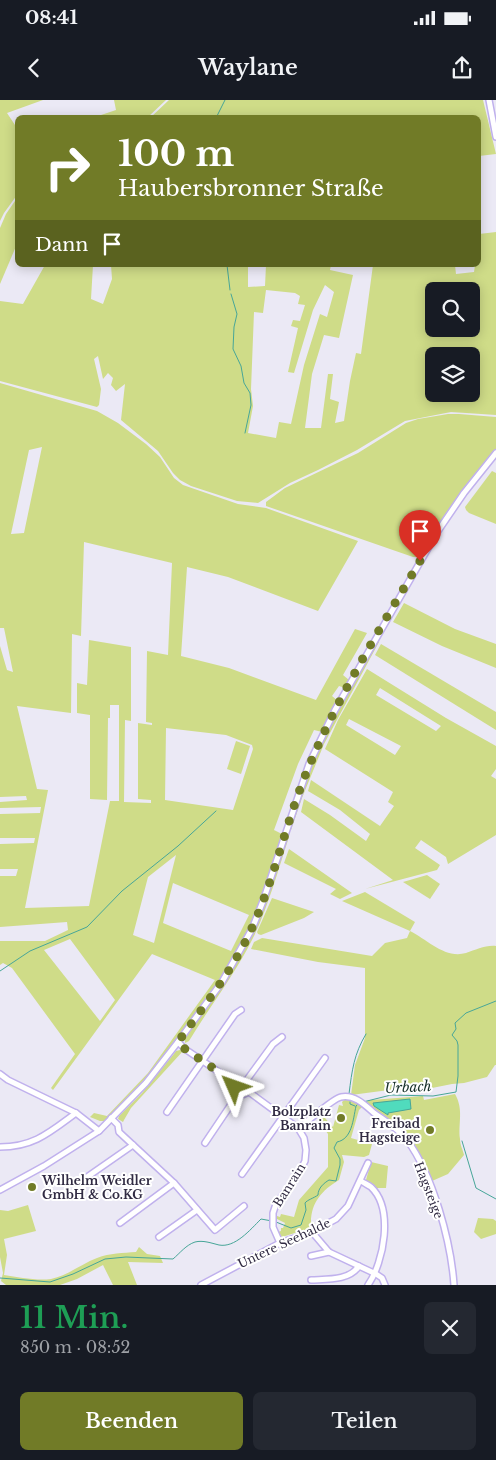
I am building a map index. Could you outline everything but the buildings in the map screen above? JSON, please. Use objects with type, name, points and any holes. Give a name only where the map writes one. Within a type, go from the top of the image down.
[{"type":"street","points":[[489,100],[496,137]]},
{"type":"street","points":[[0,1190],[44,1166],[99,1131],[146,1082],[222,982],[252,928],[309,764],[335,710],[438,531],[464,493],[496,454]]},
{"type":"street","points":[[167,1112],[235,1014],[241,1010]]},
{"type":"street","points":[[246,1081],[273,1044],[282,1037]]},
{"type":"street","points":[[178,1042],[202,1062],[235,1083]]},
{"type":"street","points":[[242,1174],[325,1058]]},
{"type":"street","points":[[0,1074],[8,1080],[76,1113],[99,1131]]},
{"type":"street","points":[[235,1083],[242,1080],[246,1081]]},
{"type":"street","points":[[246,1081],[249,1092],[298,1128]]},
{"type":"street","points":[[235,1083],[235,1091],[238,1094]]},
{"type":"street","points":[[238,1094],[242,1095],[249,1092]]},
{"type":"street","points":[[205,1143],[238,1094]]},
{"type":"street","name":"Hagsteige","points":[[298,1128],[321,1112],[332,1101],[340,1097],[352,1097],[404,1136],[432,1190],[447,1239],[454,1285]]},
{"type":"street","points":[[0,1147],[23,1145],[40,1139],[76,1113]]},
{"type":"street","points":[[111,1118],[118,1125],[120,1132],[174,1183],[215,1230],[244,1206]]},
{"type":"street","name":"Banrain","points":[[280,1243],[273,1227],[276,1204],[298,1175],[305,1161],[304,1138],[298,1128]]},
{"type":"street","points":[[87,1177],[133,1145]]},
{"type":"street","name":"Untere Seehalde","points":[[201,1285],[280,1243],[312,1232],[336,1219],[348,1206],[368,1163]]},
{"type":"street","points":[[361,1181],[372,1188],[379,1199],[385,1224],[376,1274],[368,1285]]},
{"type":"street","points":[[120,1223],[174,1183]]},
{"type":"street","points":[[159,1238],[196,1210]]},
{"type":"street","points":[[312,1232],[329,1252],[376,1274],[382,1278],[385,1285]]},
{"type":"street","points":[[311,1256],[329,1252]]},
{"type":"street","points":[[311,1280],[347,1276],[359,1266]]},
{"type":"shaded area","points":[[0,100],[43,100],[7,113],[15,125],[15,198],[0,221]]},
{"type":"shaded area","points":[[114,100],[166,100],[150,115],[101,115],[116,110]]},
{"type":"shaded area","points":[[169,100],[483,100],[496,154],[481,156],[481,115],[153,115]]},
{"type":"shaded area","points":[[15,201],[15,249],[0,284],[0,228],[6,214]]},
{"type":"shaded area","points":[[496,232],[496,415],[451,412],[405,421],[357,450],[290,483],[258,503],[237,501],[191,486],[180,480],[158,451],[121,420],[125,384],[116,391],[111,385],[113,378],[108,373],[103,379],[98,356],[94,359],[101,389],[99,405],[97,407],[0,381],[0,301],[23,304],[44,267],[93,267],[91,299],[103,304],[112,279],[111,267],[248,267],[248,287],[265,286],[266,267],[331,267],[330,270],[353,275],[339,338],[324,335],[312,374],[305,428],[321,428],[328,374],[333,374],[330,399],[339,402],[335,423],[344,421],[356,353],[361,354],[373,267],[455,267],[456,274],[474,272],[475,267],[481,267],[481,234]],"holes":[[[325,285],[334,292],[327,317],[320,314],[304,365],[291,424],[279,422],[276,438],[248,433],[253,406],[251,389],[254,312],[263,313],[266,290],[295,293],[300,296],[298,304],[305,305],[300,321],[293,320],[291,326],[298,328],[288,372],[294,373],[313,310]]]},
{"type":"shaded area","points":[[0,383],[97,411],[118,423],[146,444],[160,457],[174,478],[183,485],[238,504],[266,508],[358,541],[318,611],[228,577],[187,567],[181,656],[229,668],[316,700],[355,629],[367,633],[343,675],[349,680],[345,688],[339,686],[332,696],[338,701],[322,732],[314,730],[298,764],[274,830],[282,834],[271,871],[258,907],[241,944],[216,984],[163,1059],[135,1092],[104,1121],[90,1117],[94,1113],[107,1116],[148,1073],[215,980],[152,954],[53,1090],[51,1088],[75,1054],[12,968],[3,963],[0,965],[0,941],[45,941],[68,930],[67,922],[0,927],[0,876],[16,876],[18,869],[0,869],[0,844],[34,843],[35,838],[0,838],[0,814],[40,813],[41,807],[0,808],[0,802],[27,800],[26,796],[0,797],[0,646],[7,670],[13,672],[4,628],[0,628]],"holes":[[[42,447],[24,533],[11,534],[29,450]],[[84,542],[172,563],[168,655],[147,651],[146,722],[152,723],[152,725],[138,723],[138,799],[151,800],[151,803],[124,802],[125,720],[131,721],[131,647],[89,640],[87,685],[77,683],[77,713],[90,715],[90,799],[107,800],[108,718],[110,718],[110,705],[119,705],[119,801],[110,801],[89,906],[25,908],[48,790],[37,789],[17,706],[71,713],[72,634],[81,636]],[[166,728],[226,735],[252,745],[253,749],[233,810],[165,800]],[[176,855],[154,943],[133,935],[148,877]],[[173,883],[249,915],[231,951],[163,923]],[[70,939],[115,1000],[100,1021],[44,950]]]},
{"type":"shaded area","points":[[448,414],[496,417],[496,450],[449,511],[420,557],[413,557],[266,506],[266,502],[285,488],[358,453],[406,423]]},
{"type":"shaded area","points":[[492,471],[496,473],[496,524],[469,513],[465,507]]},
{"type":"shaded area","points":[[404,603],[455,629],[496,644],[496,668],[442,646],[393,622]]},
{"type":"shaded area","points":[[377,640],[379,642],[324,744],[289,831],[313,763],[328,730]]},
{"type":"shaded area","points":[[381,644],[496,712],[496,730],[375,655]]},
{"type":"shaded area","points":[[367,669],[446,718],[496,746],[496,769],[491,776],[496,779],[496,835],[448,864],[446,857],[421,840],[415,848],[440,865],[437,870],[365,889],[393,880],[301,812],[304,799],[366,841],[370,834],[340,810],[308,791],[311,780],[380,826],[394,806],[388,802],[393,792],[325,749],[338,720]],"holes":[[[380,688],[441,726],[436,731],[376,695]],[[349,719],[401,746],[395,755],[346,725]]]},
{"type":"shaded area","points":[[236,741],[250,746],[241,774],[227,769]]},
{"type":"shaded area","points":[[288,835],[289,837],[273,887],[254,936],[231,976],[189,1041],[185,1043],[188,1034],[244,950],[266,899]]},
{"type":"shaded area","points":[[289,849],[352,893],[340,899],[330,894],[336,889],[284,863]]},
{"type":"shaded area","points":[[427,875],[440,884],[430,899],[403,882]]},
{"type":"shaded area","points":[[365,892],[415,922],[410,931],[342,901]]},
{"type":"shaded area","points":[[272,898],[314,912],[304,918],[261,935],[258,934],[257,932]]},
{"type":"shaded area","points":[[410,931],[437,948],[451,953],[466,953],[484,947],[496,946],[496,1065],[487,1077],[464,1083],[422,1090],[389,1090],[351,1095],[355,1065],[365,1038],[365,968],[318,962],[251,949],[254,942],[262,938],[372,956],[385,943],[407,938]]},
{"type":"shaded area","points":[[176,1051],[183,1051],[131,1108],[123,1122],[118,1119]]},
{"type":"shaded area","name":"Freibad Hagsteige","points":[[455,1094],[460,1111],[460,1141],[464,1155],[448,1174],[432,1181],[410,1139],[366,1102],[423,1096],[424,1100]]},
{"type":"shaded area","points":[[345,1099],[351,1099],[363,1106],[359,1110],[351,1138],[372,1144],[369,1155],[364,1157],[342,1155],[344,1162],[339,1180],[327,1188],[315,1203],[311,1222],[315,1223],[314,1227],[282,1237],[278,1232],[281,1231],[285,1223],[277,1219],[277,1216],[280,1217],[281,1214],[294,1217],[299,1200],[328,1167],[328,1134],[318,1120],[322,1117],[325,1118],[333,1127],[339,1105],[343,1106],[342,1102]]},
{"type":"shaded area","points":[[410,1099],[411,1109],[388,1113],[388,1115],[374,1106],[373,1103]]},
{"type":"shaded area","points":[[371,1162],[388,1166],[386,1188],[375,1188],[366,1180]]},
{"type":"shaded area","points":[[28,1205],[36,1231],[4,1239],[7,1255],[4,1275],[33,1279],[51,1279],[64,1275],[97,1258],[112,1254],[136,1252],[139,1247],[147,1254],[160,1256],[163,1263],[128,1262],[137,1285],[113,1285],[103,1265],[77,1279],[60,1285],[6,1285],[1,1281],[3,1273],[0,1257],[0,1210],[8,1211]]},
{"type":"shaded area","points":[[478,1218],[496,1221],[496,1234],[481,1239],[474,1232]]},
{"type":"waterway","points":[[218,115],[225,100]]},
{"type":"waterway","points":[[227,267],[230,290]]},
{"type":"waterway","points":[[231,294],[237,314],[234,327],[233,349],[241,366],[244,383],[250,393],[251,405],[245,433]]},
{"type":"waterway","points":[[0,971],[30,951],[87,927],[122,891],[178,846],[216,811]]},
{"type":"waterway","name":"Urbach","points":[[363,1102],[391,1095],[433,1096],[456,1092],[458,1045],[452,1035],[456,1029],[455,1023],[466,1013],[496,1001]]},
{"type":"waterway","points":[[349,1094],[354,1062],[366,1034]]},
{"type":"waterway","points":[[350,1102],[350,1104],[355,1106]]},
{"type":"waterway","name":"Urbach","points":[[276,1222],[291,1228],[301,1225],[306,1210],[305,1203],[318,1195],[320,1188],[327,1181],[336,1181],[340,1159],[334,1148],[337,1142],[349,1133],[356,1106],[359,1103]]},
{"type":"waterway","points":[[462,1141],[476,1188],[496,1199]]},
{"type":"waterway","name":"Urbach","points":[[0,1278],[50,1282],[105,1259],[126,1257],[173,1259],[192,1243],[231,1244],[247,1233],[261,1219],[272,1221]]},
{"type":"place","name":"Bolzplatz Banrain","points":[[341,1118]]},
{"type":"place","name":"Freibad Hagsteige","points":[[430,1130]]},
{"type":"place","name":"Wilhelm Weidler GmbH & Co.KG","points":[[32,1187]]},
{"type":"route","points":[[234,1087],[235,1083],[202,1062],[178,1042],[222,982],[252,928],[309,764],[335,710],[420,561]]}]
